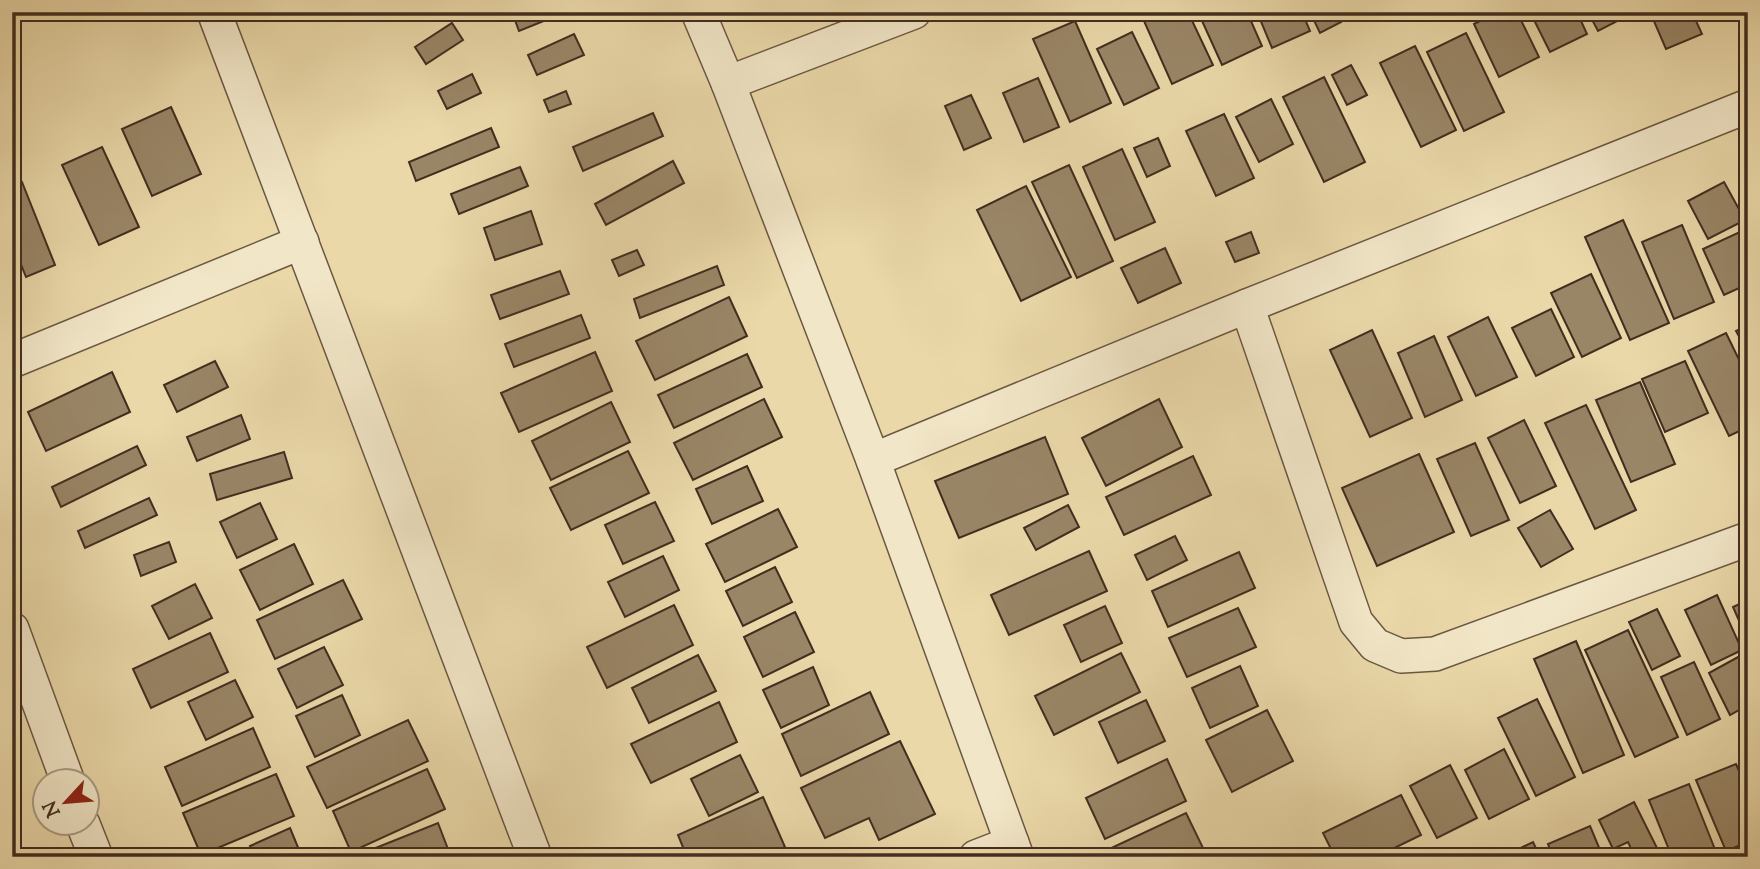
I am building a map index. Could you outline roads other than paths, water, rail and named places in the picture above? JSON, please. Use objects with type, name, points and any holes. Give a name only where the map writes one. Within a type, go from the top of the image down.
[{"type":"street","points":[[214,12],[535,857]]},
{"type":"street","points":[[698,12],[728,83],[873,460],[1015,850],[976,857]]},
{"type":"street","points":[[728,83],[914,12]]},
{"type":"street","points":[[873,460],[1247,306],[1748,106]]},
{"type":"street","points":[[12,361],[302,242]]},
{"type":"street","points":[[1247,306],[1356,622],[1375,645],[1401,656],[1434,654],[1748,539]]},
{"type":"street","points":[[12,629],[63,768]]},
{"type":"street","points":[[89,838],[96,857]]}]
